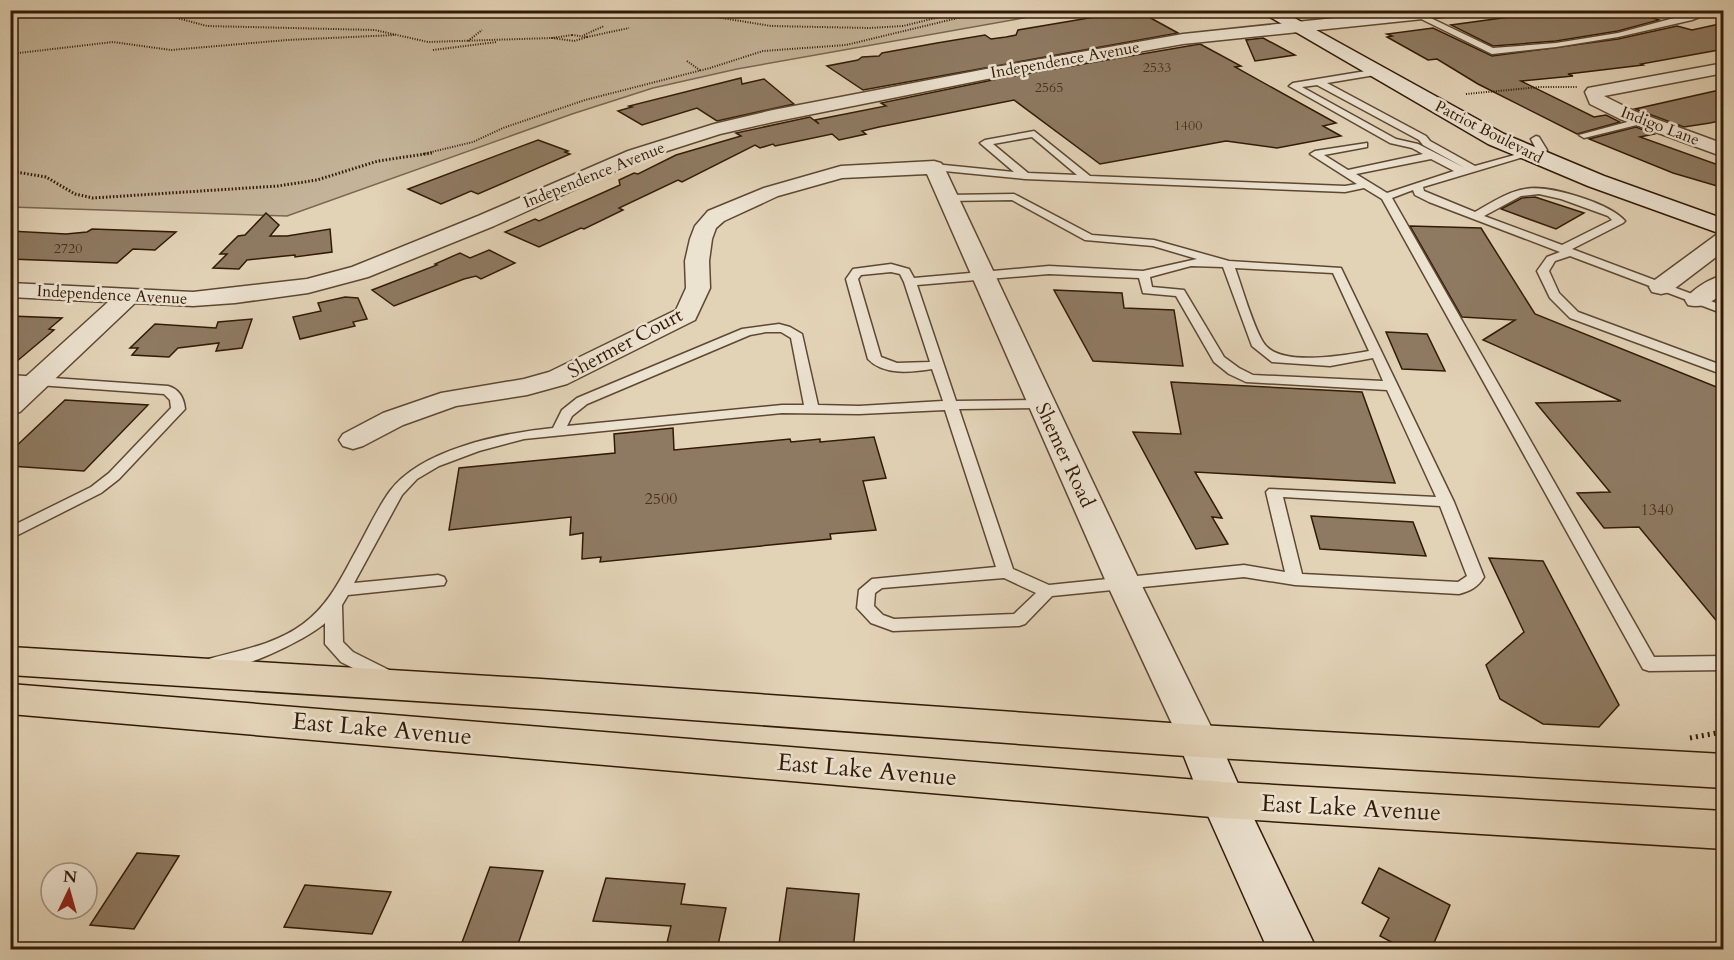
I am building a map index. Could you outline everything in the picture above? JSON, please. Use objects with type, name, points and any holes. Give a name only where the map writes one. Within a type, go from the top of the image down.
[{"type":"main road","name":"Patriot Boulevard","points":[[1266,10],[1300,21],[1395,68],[1531,146],[1562,152],[1724,211]]},
{"type":"main road","name":"Patriot Boulevard","points":[[1300,21],[1378,72],[1461,120],[1531,146],[1724,228]]},
{"type":"main road","name":"East Lake Avenue","points":[[10,662],[406,686],[1199,741],[1723,752]]},
{"type":"main road","name":"East Lake Avenue","points":[[10,699],[1223,800],[1724,830]]},
{"type":"main road","points":[[1199,741],[1223,800],[1293,950]]},
{"type":"street","name":"Independence Avenue","points":[[10,290],[193,299],[308,286],[360,272],[486,221],[634,155],[714,130],[773,116],[1007,70],[1183,39],[1380,10]]},
{"type":"street","name":"Independence Avenue","points":[[1300,21],[1461,10]]},
{"type":"street","name":"Indigo Lane","points":[[1722,149],[1642,121],[1596,100],[1594,92],[1653,83],[1724,68]]},
{"type":"street","name":"Shemer Road","points":[[934,167],[1124,584],[1199,741]]},
{"type":"street","name":"Shermer Court","points":[[353,440],[393,419],[451,399],[527,387],[558,378],[686,315],[698,288],[697,261],[701,239],[706,226],[716,216],[771,192],[841,172],[934,167]]},
{"type":"street","points":[[1660,287],[1724,240]]},
{"type":"street","points":[[1697,300],[1724,282]]},
{"type":"street","points":[[10,406],[40,381],[129,296]]},
{"type":"lane","points":[[1411,13],[1492,51],[1556,45],[1618,35],[1713,10]]},
{"type":"lane","points":[[1378,72],[1293,86],[1393,141],[1420,145],[1469,170]]},
{"type":"lane","points":[[1318,82],[1423,138],[1420,145]]},
{"type":"lane","points":[[1584,135],[1642,121]]},
{"type":"lane","points":[[1025,176],[985,143],[1034,134],[1087,178]]},
{"type":"lane","points":[[1364,145],[1315,154],[1386,196],[1649,664],[1724,663]]},
{"type":"lane","points":[[1420,145],[1433,155],[1469,170]]},
{"type":"lane","points":[[1386,196],[1469,170],[1531,146]]},
{"type":"lane","points":[[1347,173],[1433,155]]},
{"type":"lane","points":[[934,167],[1025,176],[1345,189],[1366,185]]},
{"type":"lane","points":[[1417,185],[1419,193],[1433,200],[1724,310]]},
{"type":"lane","points":[[1475,216],[1518,193],[1532,190],[1546,192],[1612,214],[1619,221],[1551,259],[1543,271],[1547,286],[1558,303],[1574,315],[1724,371]]},
{"type":"lane","points":[[948,198],[1014,197],[1089,238],[1154,243],[1228,264]]},
{"type":"lane","points":[[910,282],[1049,270],[1144,275],[1191,262],[1337,270],[1446,502],[1476,577],[1469,584],[1459,588],[1295,579],[1244,571],[1047,591],[1006,572],[878,583],[867,590],[865,609],[877,619],[893,625],[1019,620],[1047,591]]},
{"type":"lane","points":[[1228,264],[1258,346],[1267,354],[1276,359],[1330,362],[1377,353]]},
{"type":"lane","points":[[937,365],[899,368],[884,365],[875,359],[852,279],[857,272],[891,268],[905,272],[910,282],[1006,572]]},
{"type":"lane","points":[[1144,275],[1147,290],[1180,293],[1219,359],[1234,371],[1251,379],[1393,386]]},
{"type":"lane","points":[[559,431],[570,408],[582,401],[746,332],[767,327],[781,328],[797,337],[812,411]]},
{"type":"lane","points":[[10,379],[168,390],[177,399],[178,409],[114,476],[96,490],[10,534]]},
{"type":"lane","points":[[176,672],[236,659],[289,640],[308,629],[338,597],[396,493],[412,476],[434,462],[474,448],[524,435],[782,409],[812,411],[1042,404]]},
{"type":"lane","points":[[1295,579],[1274,492],[1446,502]]},
{"type":"lane","points":[[338,597],[438,581]]},
{"type":"lane","points":[[338,597],[334,644],[347,657],[406,686]]},
{"type":"path","points":[[162,10],[166,15],[207,26],[361,29],[388,32],[428,42],[526,38],[574,41],[604,26]]},
{"type":"path","points":[[10,171],[46,177],[75,194],[93,198],[296,184],[332,176],[378,161],[430,153],[473,142],[503,128],[585,100],[701,70],[763,51],[846,45],[963,18],[966,15],[956,13],[903,26],[870,28],[771,26],[674,10]]},
{"type":"path","points":[[586,36],[629,28]]},
{"type":"path","points":[[452,48],[482,30]]},
{"type":"path","points":[[10,54],[113,42],[171,50],[287,40],[398,35]]},
{"type":"path","points":[[433,50],[512,39]]},
{"type":"path","points":[[687,61],[701,70]]},
{"type":"path","points":[[1681,740],[1723,752]]},
{"type":"shaded area","points":[[11,11],[1063,11],[737,69],[653,88],[572,114],[287,216],[11,207]]},
{"type":"building","points":[[1136,10],[1178,33],[863,90],[827,66],[858,60],[862,57],[879,56],[882,53],[985,35],[991,39],[1006,37],[1016,35],[1018,30]]},
{"type":"building","points":[[1560,10],[1630,10],[1659,20],[1618,31],[1556,41],[1493,46],[1451,25]]},
{"type":"building","points":[[1724,23],[1724,49],[1641,64],[1643,65],[1568,74],[1573,76],[1521,81],[1594,117],[1606,115],[1620,122],[1577,134],[1478,84],[1437,59],[1428,60],[1387,37],[1392,36],[1387,34],[1433,28],[1492,56],[1618,39],[1677,26],[1692,30]]},
{"type":"building","points":[[1263,38],[1295,55],[1255,61],[1246,40]]},
{"type":"building","points":[[1200,44],[1241,66],[1235,67],[1336,123],[1323,126],[1341,136],[1277,148],[1226,141],[1100,164],[1014,100],[879,127],[862,131],[866,134],[839,140],[832,134],[775,146],[773,144],[760,148],[755,145],[682,182],[678,180],[619,208],[623,210],[584,229],[581,228],[539,247],[505,232],[535,219],[539,221],[620,185],[619,180],[634,173],[638,174],[676,155],[741,136],[736,133],[810,117],[819,124],[815,120],[886,106],[881,103],[1007,77]]},
{"type":"building","points":[[741,78],[742,84],[764,79],[794,104],[717,121],[697,108],[642,125],[618,111],[632,107],[629,106]]},
{"type":"building","points":[[1724,89],[1724,120],[1684,127],[1635,109]]},
{"type":"building","points":[[1636,127],[1654,134],[1640,137],[1724,167],[1724,188],[1673,173],[1589,139]]},
{"type":"building","points":[[538,140],[568,151],[565,152],[570,154],[478,194],[471,191],[441,204],[408,189]]},
{"type":"building","points":[[1535,197],[1584,213],[1556,229],[1501,209],[1522,198]]},
{"type":"building","points":[[266,213],[279,225],[270,236],[287,236],[330,229],[332,252],[247,260],[239,269],[213,268],[227,254],[220,254],[238,236],[245,235]]},
{"type":"building","points":[[1410,226],[1481,228],[1535,314],[1724,390],[1724,630],[1639,527],[1604,528],[1577,493],[1610,492],[1536,403],[1621,401],[1483,340],[1515,320],[1462,317]]},
{"type":"building","points":[[92,229],[176,232],[155,250],[133,249],[117,263],[10,259],[10,231],[66,234],[87,232]]},
{"type":"building","points":[[489,250],[515,263],[481,279],[476,276],[464,279],[394,306],[372,290],[437,265],[435,264],[460,253],[470,258]]},
{"type":"building","points":[[1054,290],[1122,293],[1124,308],[1174,310],[1183,366],[1093,361]]},
{"type":"building","points":[[345,297],[358,298],[367,319],[353,322],[355,326],[300,339],[293,317],[321,311],[318,303]]},
{"type":"building","points":[[10,316],[62,318],[49,329],[54,330],[10,367]]},
{"type":"building","points":[[252,319],[242,348],[216,351],[219,343],[178,348],[169,357],[132,355],[138,348],[130,348],[155,324],[216,328],[218,322]]},
{"type":"building","points":[[1386,332],[1427,334],[1445,371],[1402,369]]},
{"type":"building","points":[[1171,382],[1362,392],[1395,483],[1195,472],[1222,518],[1212,517],[1228,544],[1196,549],[1133,432],[1181,434]]},
{"type":"building","points":[[65,400],[148,405],[84,471],[10,466],[10,452]]},
{"type":"building","points":[[673,428],[674,450],[790,439],[791,442],[820,439],[820,442],[874,437],[886,478],[863,481],[876,530],[830,534],[831,539],[600,562],[601,557],[582,559],[583,533],[570,535],[571,517],[449,530],[459,468],[615,453],[614,434]]},
{"type":"building","points":[[1311,516],[1413,522],[1426,556],[1320,549]]},
{"type":"building","points":[[1489,558],[1543,561],[1619,705],[1599,727],[1543,724],[1500,699],[1486,665],[1524,632]]},
{"type":"building","points":[[137,853],[179,856],[134,929],[90,925],[93,921],[99,921],[99,911]]},
{"type":"building","points":[[490,867],[543,871],[516,950],[461,945]]},
{"type":"building","points":[[1379,868],[1450,905],[1431,950],[1406,950],[1380,936],[1389,918],[1362,903]]},
{"type":"building","points":[[606,878],[685,884],[681,904],[726,908],[717,950],[666,947],[671,926],[593,921]]},
{"type":"building","points":[[305,885],[391,892],[372,934],[284,927]]},
{"type":"building","points":[[787,888],[859,894],[853,950],[779,944]]}]
